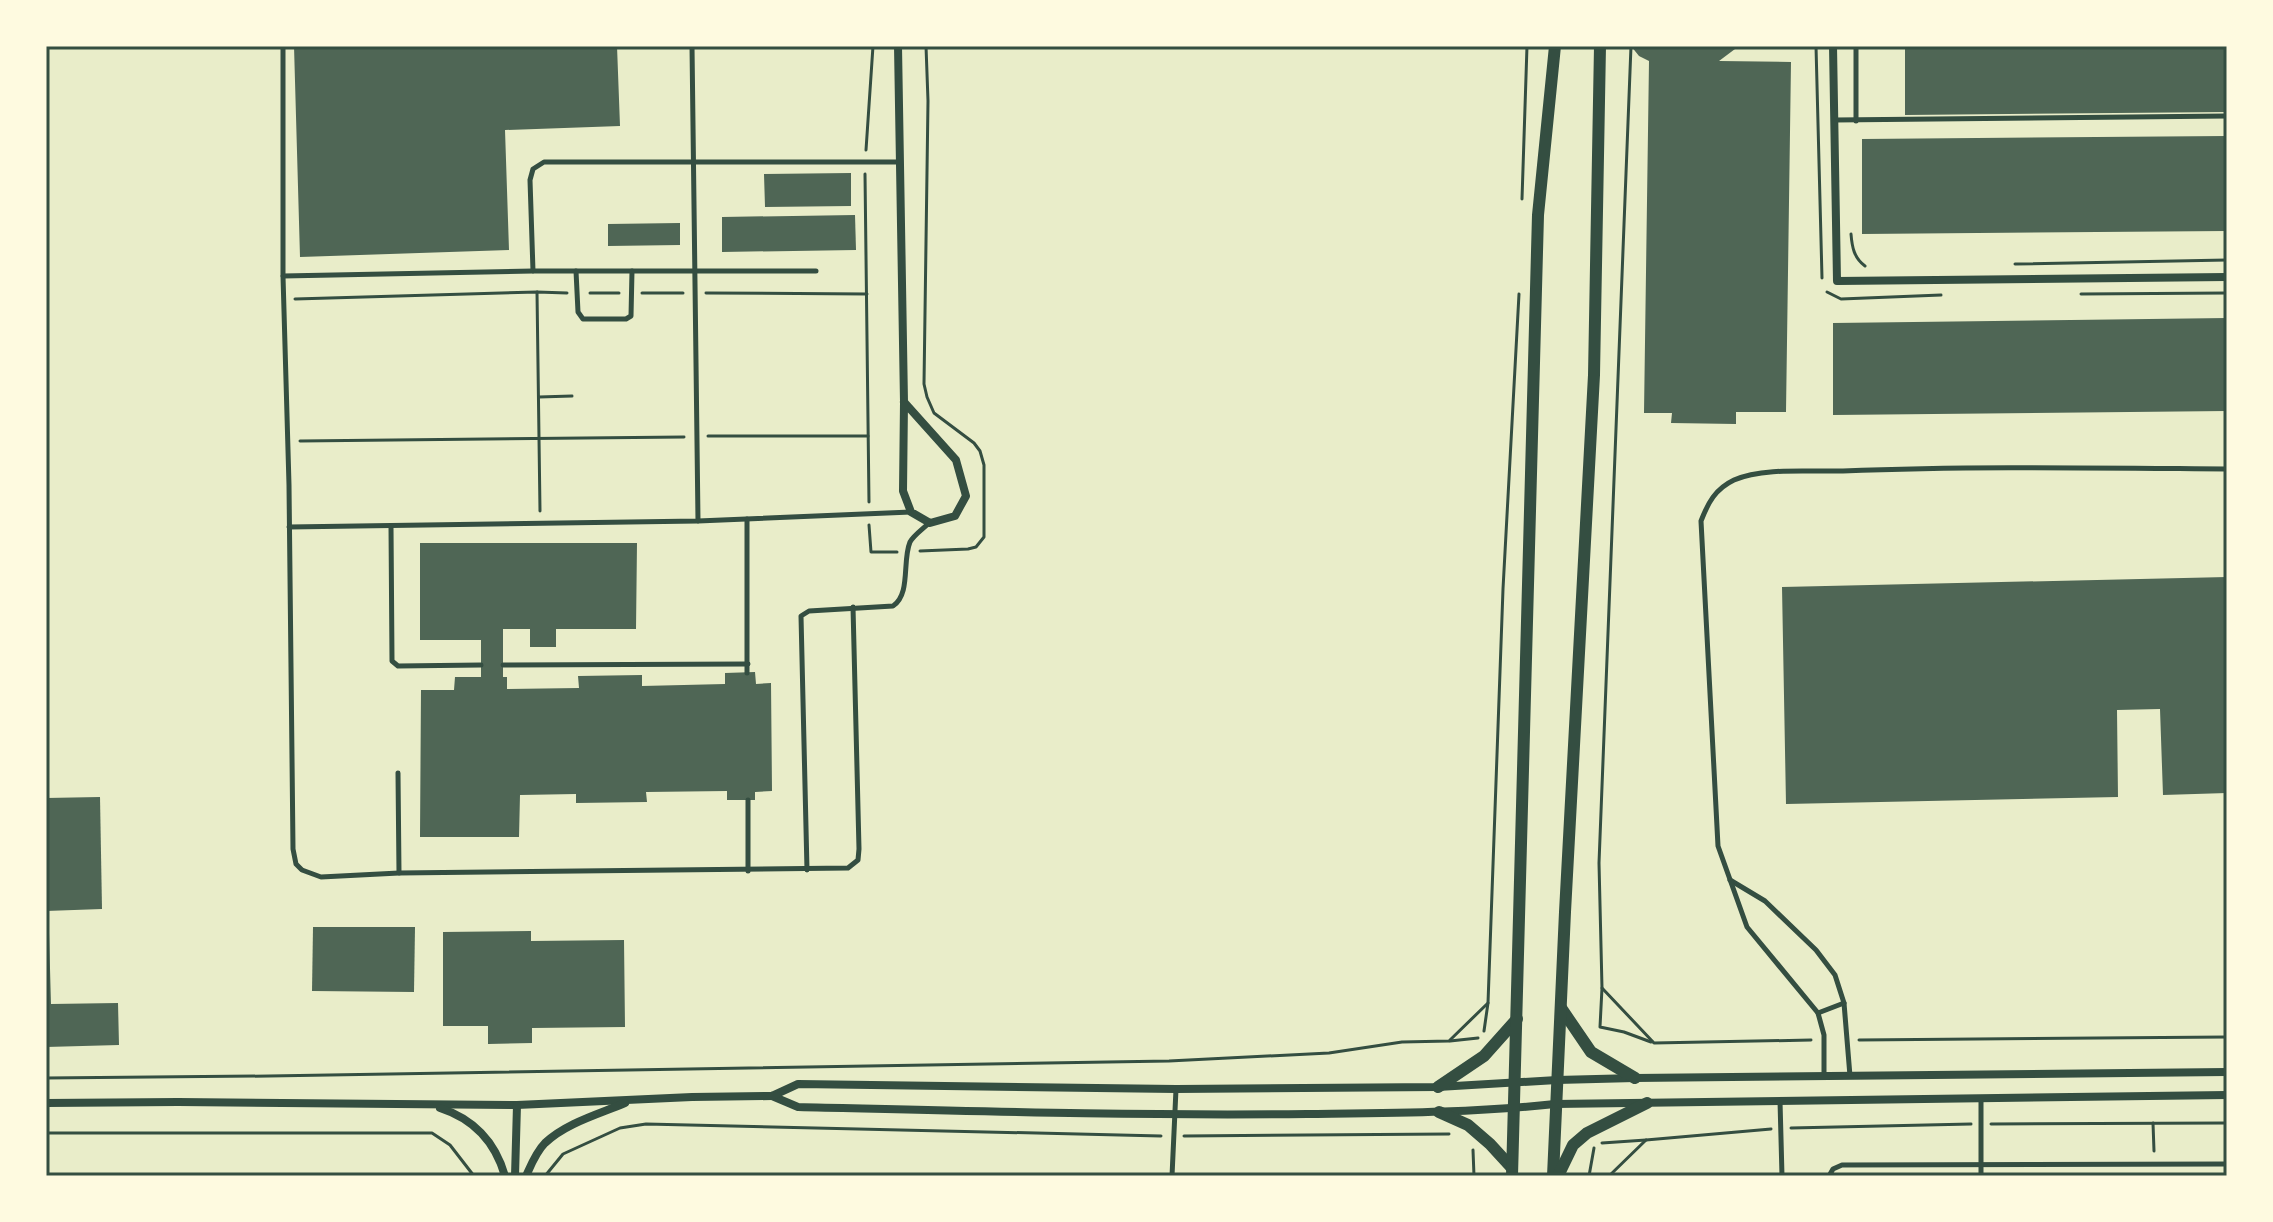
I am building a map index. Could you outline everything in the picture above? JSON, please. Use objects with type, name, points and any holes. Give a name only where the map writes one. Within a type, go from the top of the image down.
[{"type":"street","points":[[898,46],[903,491],[911,512],[930,523],[955,516],[966,496],[956,460],[904,402]]},
{"type":"street","points":[[1512,1172],[1538,215],[1555,46]]},
{"type":"street","points":[[1556,1176],[1555,1104],[1594,375],[1600,46]]},
{"type":"street","points":[[1833,46],[1837,281],[2227,277]]},
{"type":"street","points":[[1561,1008],[1591,1052],[1635,1078]]},
{"type":"street","points":[[1438,1087],[1484,1056],[1517,1019]]},
{"type":"street","points":[[772,1096],[798,1084],[1176,1089],[1438,1087],[1635,1078],[2227,1072]]},
{"type":"street","points":[[46,1103],[517,1105],[772,1096],[798,1107],[1176,1115],[1439,1112],[1555,1104],[2227,1095]]},
{"type":"street","points":[[526,1176],[546,1142],[565,1129],[630,1100]]},
{"type":"street","points":[[1556,1176],[1573,1145],[1587,1133],[1647,1103]]},
{"type":"street","points":[[431,1105],[461,1115],[471,1123],[491,1143],[505,1176]]},
{"type":"street","points":[[515,1176],[517,1105]]},
{"type":"street","points":[[1439,1112],[1468,1125],[1490,1144],[1512,1172]]},
{"type":"lane","points":[[283,46],[283,276],[293,849],[296,864],[311,875],[321,877],[399,873],[848,868],[858,860],[853,607]]},
{"type":"lane","points":[[692,46],[698,521]]},
{"type":"lane","points":[[1856,46],[1856,121]]},
{"type":"lane","points":[[1835,120],[2227,116]]},
{"type":"lane","points":[[533,271],[530,180],[533,169],[544,162],[900,162]]},
{"type":"lane","points":[[283,276],[533,271],[816,271]]},
{"type":"lane","points":[[576,271],[579,317],[583,319],[626,319],[631,316],[632,271]]},
{"type":"lane","points":[[1824,1076],[1824,1035],[1818,1013],[1747,927],[1718,846],[1701,521],[1707,505],[1716,492],[1734,480],[1760,474],[1870,469],[2227,469]]},
{"type":"lane","points":[[289,527],[698,521],[911,512]]},
{"type":"lane","points":[[747,519],[747,673]]},
{"type":"lane","points":[[807,870],[801,616],[809,611],[893,606],[898,603],[911,539],[930,523]]},
{"type":"lane","points":[[391,526],[392,661],[398,666],[481,665]]},
{"type":"lane","points":[[503,665],[748,664]]},
{"type":"lane","points":[[398,773],[399,873]]},
{"type":"lane","points":[[748,800],[748,871]]},
{"type":"lane","points":[[1729,880],[1765,901],[1816,950],[1835,975],[1844,1003],[1850,1076]]},
{"type":"lane","points":[[1818,1013],[1844,1003]]},
{"type":"lane","points":[[1172,1176],[1176,1089]]},
{"type":"lane","points":[[1981,1098],[1981,1176]]},
{"type":"lane","points":[[1780,1101],[1782,1176]]},
{"type":"lane","points":[[1829,1176],[1833,1169],[1842,1165],[2227,1164]]},
{"type":"path","points":[[873,46],[865,162],[869,515],[871,552],[874,553],[968,549],[976,547],[984,537],[984,465],[980,451],[934,413],[924,384],[928,117],[926,46]]},
{"type":"path","points":[[1522,203],[1527,46]]},
{"type":"path","points":[[1631,46],[1599,863],[1600,1027],[1654,1043],[1824,1040]]},
{"type":"path","points":[[1816,46],[1822,282],[1829,295],[1841,299],[1946,295]]},
{"type":"path","points":[[1852,247],[1858,262],[1871,270]]},
{"type":"path","points":[[2006,264],[2227,260]]},
{"type":"path","points":[[537,292],[540,523]]},
{"type":"path","points":[[2083,294],[2227,293]]},
{"type":"path","points":[[46,1078],[1169,1061],[1329,1053],[1402,1042],[1483,1037],[1488,1003],[1503,589],[1519,296]]},
{"type":"path","points":[[539,397],[572,396]]},
{"type":"path","points":[[288,441],[868,436]]},
{"type":"path","points":[[1602,988],[1654,1043]]},
{"type":"path","points":[[1449,1041],[1488,1003]]},
{"type":"path","points":[[1849,1040],[2227,1037]]},
{"type":"path","points":[[2153,1123],[2154,1164]]},
{"type":"path","points":[[1589,1176],[1595,1144],[1781,1128],[2227,1123]]},
{"type":"path","points":[[545,1176],[563,1154],[620,1128],[646,1124],[1175,1136],[1455,1134]]},
{"type":"path","points":[[46,1133],[432,1133],[450,1145],[474,1176]]},
{"type":"path","points":[[1467,1139],[1473,1152],[1474,1176]]},
{"type":"path","points":[[1609,1176],[1646,1140]]},
{"type":"building","points":[[294,46],[617,46],[620,126],[505,130],[509,250],[300,257]]},
{"type":"building","points":[[1631,46],[1739,46],[1719,61],[1791,62],[1786,412],[1736,412],[1736,424],[1671,423],[1672,413],[1644,413],[1649,61],[1639,56]]},
{"type":"building","points":[[1905,46],[2227,46],[2227,112],[1905,115]]},
{"type":"building","points":[[2227,136],[2227,231],[1862,234],[1862,139]]},
{"type":"building","points":[[851,173],[851,206],[765,207],[764,174]]},
{"type":"building","points":[[855,215],[856,250],[722,252],[722,217]]},
{"type":"building","points":[[680,223],[680,245],[608,246],[608,224]]},
{"type":"building","points":[[2227,318],[2227,411],[1833,415],[1833,323]]},
{"type":"building","points":[[420,543],[637,543],[636,629],[556,629],[556,647],[530,647],[530,629],[503,629],[503,677],[507,677],[507,689],[579,688],[578,676],[642,675],[642,686],[725,684],[725,673],[755,672],[756,684],[771,683],[772,791],[755,792],[755,800],[727,800],[727,791],[646,792],[647,802],[576,803],[576,794],[520,795],[519,837],[420,837],[421,690],[454,690],[455,677],[481,677],[481,640],[420,640]]},
{"type":"building","points":[[2227,577],[2227,793],[2163,795],[2160,709],[2117,710],[2118,797],[1786,804],[1782,587]]},
{"type":"building","points":[[100,797],[102,909],[46,911],[46,798]]},
{"type":"building","points":[[313,927],[415,927],[414,992],[312,991]]},
{"type":"building","points":[[531,931],[531,941],[624,940],[625,1027],[532,1028],[532,1043],[488,1044],[488,1026],[443,1026],[443,932]]},
{"type":"building","points":[[46,933],[49,933],[51,1004],[118,1003],[119,1045],[46,1047]]}]
